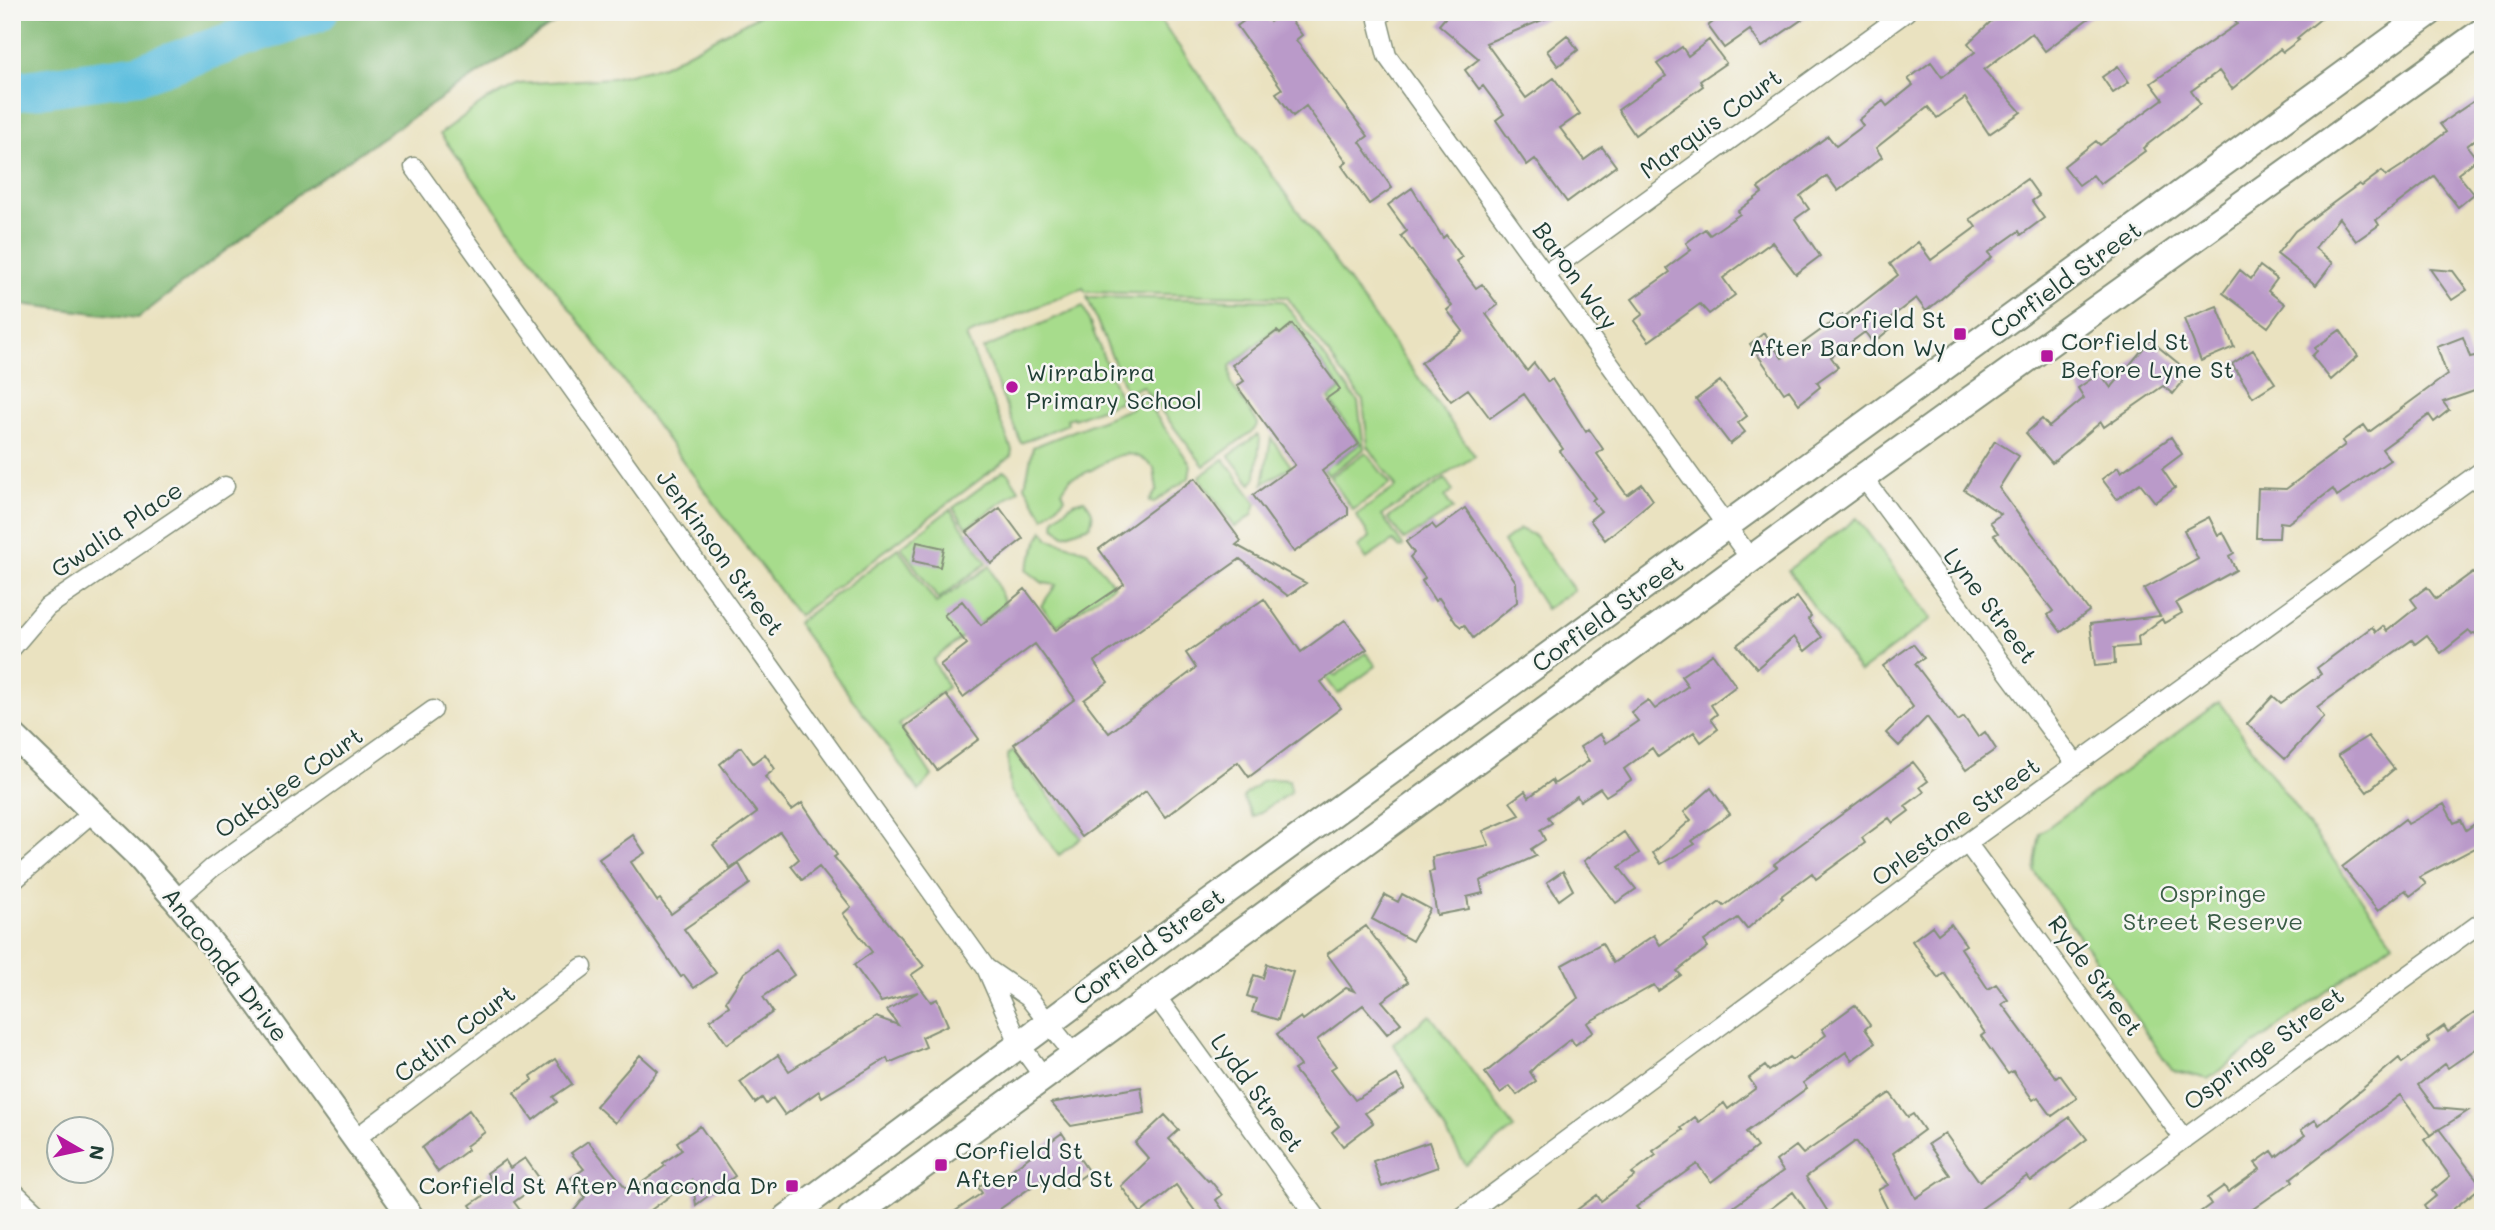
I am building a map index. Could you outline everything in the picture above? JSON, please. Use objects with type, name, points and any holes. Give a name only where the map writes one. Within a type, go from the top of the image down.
[{"type":"main road","name":"Corfield Street","points":[[786,1218],[922,1119],[1019,1043],[1680,562],[1726,525],[1941,372],[2430,12]]},
{"type":"main road","name":"Corfield Street","points":[[851,1218],[1045,1079],[1864,477],[2483,31]]},
{"type":"main road","name":"Anaconda Drive","points":[[12,734],[93,812],[176,900],[234,971],[412,1218]]},
{"type":"street","name":"Baron Way","points":[[1383,12],[1378,20],[1387,56],[1752,561]]},
{"type":"street","name":"Marquis Court","points":[[1544,275],[1906,12]]},
{"type":"street","name":"Jenkinson Street","points":[[414,167],[986,968],[1019,1043],[1045,1079]]},
{"type":"street","name":"Orlestone Street","points":[[1461,1218],[1967,843],[2483,470]]},
{"type":"street","name":"Lyne Street","points":[[1864,477],[2077,764]]},
{"type":"street","name":"Gwalia Place","points":[[12,648],[47,607],[225,486]]},
{"type":"street","name":"Oakajee Court","points":[[176,900],[212,868],[433,710]]},
{"type":"street","points":[[12,882],[93,812]]},
{"type":"street","name":"Ryde Street","points":[[1967,843],[2183,1139]]},
{"type":"street","name":"Ospringe Street","points":[[2075,1218],[2483,921]]},
{"type":"street","name":"Catlin Court","points":[[356,1138],[583,967]]},
{"type":"street","name":"Jenkinson Street","points":[[986,968],[1028,997],[1075,1056]]},
{"type":"street","name":"Lydd Street","points":[[1156,996],[1317,1218]]},
{"type":"street","points":[[12,1190],[42,1218]]},
{"type":"green space","points":[[12,12],[571,12],[305,189],[138,318],[12,303]]},
{"type":"green space","points":[[765,12],[1154,12],[1475,456],[1382,515],[1403,546],[1400,548],[1393,541],[1366,559],[1358,547],[1370,537],[1356,515],[1396,487],[1368,446],[1363,401],[1287,297],[1086,292],[1083,288],[966,336],[1012,450],[1011,456],[798,616],[440,134],[483,102],[518,84],[612,78],[663,66]]},
{"type":"green space","points":[[1087,297],[1283,301],[1358,402],[1364,449],[1328,475],[1311,453],[1321,445],[1334,463],[1360,444],[1329,399],[1341,389],[1291,322],[1280,331],[1276,328],[1230,366],[1231,384],[1258,423],[1254,430],[1204,466],[1142,386],[1127,393]]},
{"type":"green space","points":[[1083,306],[1121,401],[1074,419],[1067,419],[1068,424],[1021,443],[983,349]]},
{"type":"green space","points":[[1140,393],[1191,465],[1189,478],[1153,503],[1149,501],[1157,490],[1154,468],[1142,459],[1122,455],[1071,478],[1062,491],[1065,498],[1044,518],[1025,486],[1033,447],[1132,408],[1129,399]]},
{"type":"green space","points":[[1257,435],[1260,438],[1256,477],[1251,484],[1229,456]]},
{"type":"green space","points":[[1271,438],[1291,466],[1263,484]]},
{"type":"green space","points":[[1366,452],[1390,484],[1353,510],[1330,477]]},
{"type":"green space","points":[[1224,459],[1256,503],[1252,515],[1235,527],[1199,477]]},
{"type":"green space","points":[[1003,471],[1008,473],[1019,490],[967,527],[953,508]]},
{"type":"green space","points":[[1445,479],[1453,491],[1445,497],[1453,509],[1404,540],[1388,518]]},
{"type":"green space","points":[[1084,500],[1092,512],[1090,526],[1064,535],[1054,526],[1055,518],[1073,503]]},
{"type":"green space","points":[[950,509],[987,563],[938,599],[901,547]]},
{"type":"green space","points":[[1857,518],[1931,619],[1860,672],[1788,570]]},
{"type":"green space","points":[[1520,529],[1535,536],[1574,590],[1546,609],[1503,542]]},
{"type":"green space","points":[[1043,530],[1049,539],[1087,551],[1114,585],[1057,626],[1041,606],[1056,585],[1043,583],[1026,570]]},
{"type":"green space","points":[[898,548],[936,603],[990,566],[1005,604],[933,660],[948,687],[899,725],[932,776],[919,791],[797,623]]},
{"type":"green space","points":[[1366,653],[1376,666],[1338,694],[1319,669],[1326,664],[1335,676]]},
{"type":"green space","name":"Ospringe Street Reserve","points":[[2219,702],[2393,942],[2208,1079],[2172,1070],[2034,871],[2040,833]]},
{"type":"green space","points":[[1013,750],[1081,838],[1059,855],[1010,790],[1008,755]]},
{"type":"green space","points":[[1289,780],[1291,792],[1253,817],[1243,797],[1262,781]]},
{"type":"green space","points":[[1430,1015],[1514,1128],[1466,1165],[1393,1043]]},
{"type":"building","points":[[1256,12],[1262,12],[1270,22],[1285,12],[1302,35],[1296,40],[1368,136],[1360,142],[1392,188],[1369,204],[1342,166],[1347,162],[1306,106],[1293,116],[1276,93],[1282,89],[1237,26]]},
{"type":"building","points":[[1450,12],[1562,12],[1486,43],[1526,98],[1554,78],[1580,114],[1560,128],[1584,160],[1602,147],[1616,166],[1567,202],[1535,159],[1527,165],[1496,120],[1504,114],[1483,86],[1479,89],[1465,70],[1479,59],[1439,25]]},
{"type":"building","points":[[1726,12],[1813,12],[1762,47],[1750,30],[1724,48],[1708,26]]},
{"type":"building","points":[[2001,12],[2097,12],[2045,51],[2032,33],[1984,70],[2021,112],[1989,134],[1965,98],[1937,118],[1928,107],[1876,148],[1882,157],[1838,191],[1827,176],[1800,196],[1809,209],[1795,219],[1820,256],[1796,274],[1772,242],[1723,278],[1735,295],[1709,314],[1700,304],[1649,341],[1634,321],[1643,314],[1632,299],[1670,272],[1667,268],[1691,250],[1686,243],[1705,229],[1710,235],[1740,214],[1738,211],[1762,193],[1758,188],[1828,136],[1836,146],[1863,126],[1859,120],[1883,101],[1887,106],[1913,85],[1908,79],[1931,62],[1942,77],[1975,52],[1968,43]]},
{"type":"building","points":[[2229,12],[2329,12],[2297,38],[2299,40],[2283,52],[2280,49],[2232,89],[2219,71],[2191,91],[2200,104],[2143,148],[2145,151],[2100,184],[2093,175],[2079,185],[2064,166],[2096,141],[2100,145],[2163,99],[2151,83],[2237,24]]},
{"type":"building","points":[[1567,35],[1578,50],[1558,66],[1547,51]]},
{"type":"building","points":[[1709,40],[1726,63],[1700,81],[1703,86],[1635,135],[1618,110],[1666,76],[1657,64],[1682,47],[1688,56]]},
{"type":"building","points":[[2118,66],[2129,82],[2113,93],[2102,77]]},
{"type":"building","points":[[2483,95],[2483,133],[2467,146],[2477,159],[2458,174],[2474,194],[2458,207],[2434,176],[2376,220],[2379,225],[2356,241],[2339,218],[2315,248],[2333,263],[2316,285],[2277,254],[2295,231],[2359,184],[2362,186],[2382,171],[2386,176],[2406,163],[2446,132],[2440,124]]},
{"type":"building","points":[[2027,179],[2039,196],[2032,201],[2044,218],[2021,235],[2019,231],[1988,253],[1992,257],[1926,311],[1916,298],[1885,322],[1890,329],[1873,343],[1865,332],[1831,357],[1838,367],[1817,382],[1820,387],[1799,404],[1789,390],[1784,393],[1750,344],[1764,333],[1782,358],[1842,315],[1844,317],[1898,275],[1890,264],[1918,242],[1931,260],[1976,227],[1970,219]]},
{"type":"building","points":[[1412,188],[1443,238],[1446,235],[1462,257],[1456,261],[1476,288],[1482,284],[1498,305],[1486,314],[1527,371],[1534,363],[1548,382],[1552,379],[1586,432],[1589,429],[1603,449],[1597,454],[1627,495],[1642,484],[1653,500],[1605,540],[1590,520],[1601,511],[1592,500],[1595,498],[1560,451],[1563,449],[1524,394],[1490,418],[1468,389],[1451,401],[1421,363],[1463,331],[1447,310],[1452,306],[1401,236],[1407,231],[1388,205]]},
{"type":"building","points":[[2260,266],[2277,279],[2268,291],[2285,304],[2268,327],[2223,293],[2240,270],[2251,279]]},
{"type":"building","points":[[2430,269],[2453,271],[2467,290],[2452,300]]},
{"type":"building","points":[[2217,306],[2234,347],[2201,361],[2184,319]]},
{"type":"building","points":[[1292,324],[1340,389],[1326,399],[1359,444],[1322,471],[1348,508],[1348,515],[1294,552],[1253,495],[1295,465],[1237,386],[1244,381],[1232,365],[1277,331],[1280,334]]},
{"type":"building","points":[[2340,330],[2358,356],[2331,380],[2312,356],[2317,351],[2315,348]]},
{"type":"building","points":[[2463,337],[2470,357],[2475,356],[2479,366],[2483,366],[2483,388],[2443,402],[2449,410],[2434,422],[2429,415],[2382,449],[2390,460],[2337,496],[2333,489],[2288,523],[2280,522],[2279,538],[2256,538],[2258,488],[2286,489],[2345,445],[2342,441],[2364,425],[2369,432],[2447,375],[2437,347]]},
{"type":"building","points":[[2150,340],[2190,373],[2173,394],[2163,386],[2104,427],[2101,422],[2052,463],[2026,433],[2042,419],[2049,427],[2084,398],[2078,388],[2100,373],[2111,388]]},
{"type":"building","points":[[2253,350],[2275,383],[2253,397],[2232,364]]},
{"type":"building","points":[[1720,381],[1747,416],[1738,423],[1745,432],[1730,444],[1696,399]]},
{"type":"building","points":[[2171,437],[2182,454],[2162,469],[2175,488],[2155,502],[2140,483],[2117,499],[2102,479],[2118,467],[2121,472]]},
{"type":"building","points":[[1995,441],[2019,456],[1999,488],[2089,611],[2061,632],[2048,615],[2053,611],[1994,535],[1998,533],[1990,522],[2001,514],[1964,490]]},
{"type":"building","points":[[1195,478],[1241,541],[1236,545],[1306,583],[1288,596],[1240,559],[1094,662],[1108,682],[1084,700],[1109,733],[1196,668],[1186,653],[1264,599],[1301,652],[1345,620],[1367,649],[1321,682],[1341,708],[1249,777],[1238,762],[1165,817],[1146,791],[1082,837],[1014,744],[1075,699],[1035,644],[963,697],[940,665],[967,644],[944,615],[962,601],[981,625],[1025,589],[1056,630],[1124,584],[1099,549]]},
{"type":"building","points":[[1000,508],[1023,539],[991,564],[967,532]]},
{"type":"building","points":[[1465,508],[1516,582],[1517,602],[1473,638],[1464,625],[1461,627],[1456,623],[1439,598],[1435,601],[1422,581],[1425,578],[1410,557],[1414,553],[1406,542],[1432,524],[1436,529]]},
{"type":"building","points":[[2209,517],[2218,535],[2223,532],[2234,553],[2229,556],[2236,570],[2176,603],[2182,613],[2164,623],[2162,619],[2138,637],[2139,646],[2114,648],[2115,664],[2095,666],[2090,624],[2160,616],[2144,589],[2198,559],[2184,530]]},
{"type":"building","points":[[917,542],[944,548],[940,567],[913,561]]},
{"type":"building","points":[[2473,572],[2483,585],[2483,628],[2472,635],[2469,631],[2441,653],[2427,635],[2415,644],[2412,640],[2317,707],[2324,717],[2285,759],[2247,724],[2273,696],[2281,703],[2321,674],[2317,668],[2372,627],[2376,632],[2383,626],[2387,631],[2417,607],[2411,599],[2427,587],[2436,599]]},
{"type":"building","points":[[1797,597],[1811,616],[1808,619],[1822,637],[1805,651],[1794,637],[1757,668],[1737,645]]},
{"type":"building","points":[[1913,644],[1924,658],[1915,664],[1958,721],[1964,717],[1978,737],[1985,732],[1996,749],[1966,770],[1927,717],[1899,746],[1886,733],[1913,707],[1883,666]]},
{"type":"building","points":[[1713,654],[1736,686],[1711,705],[1717,714],[1711,719],[1718,729],[1701,742],[1694,732],[1658,757],[1652,748],[1624,769],[1631,780],[1606,796],[1600,788],[1580,801],[1577,796],[1548,817],[1552,823],[1540,830],[1545,840],[1531,849],[1536,856],[1480,881],[1483,893],[1467,897],[1469,909],[1437,915],[1429,872],[1434,871],[1432,857],[1489,845],[1483,831],[1520,815],[1510,802],[1525,791],[1529,797],[1552,780],[1554,784],[1589,761],[1580,747],[1600,734],[1606,743],[1638,721],[1631,712],[1648,700],[1655,709],[1688,686],[1681,676]]},
{"type":"building","points":[[946,695],[979,739],[937,770],[905,727]]},
{"type":"building","points":[[2368,736],[2394,769],[2367,792],[2338,755]]},
{"type":"building","points":[[741,747],[753,763],[765,754],[775,769],[765,777],[792,810],[802,803],[837,855],[834,857],[924,966],[911,975],[931,1002],[937,999],[948,1025],[922,1037],[926,1047],[889,1063],[887,1058],[822,1097],[819,1091],[785,1115],[773,1098],[766,1104],[762,1098],[755,1103],[740,1082],[778,1055],[789,1071],[876,1017],[898,1025],[887,1010],[918,992],[881,1002],[854,965],[872,952],[843,914],[851,907],[819,867],[802,880],[791,866],[799,859],[780,832],[730,868],[713,845],[757,813],[720,764]]},
{"type":"building","points":[[1913,762],[1928,781],[1920,787],[1924,792],[1905,806],[1909,811],[1893,823],[1889,818],[1862,838],[1865,843],[1816,879],[1812,873],[1781,896],[1783,898],[1747,929],[1738,918],[1704,941],[1708,947],[1677,971],[1681,975],[1658,991],[1654,985],[1587,1023],[1593,1032],[1575,1045],[1571,1039],[1538,1064],[1530,1072],[1536,1081],[1517,1095],[1510,1086],[1500,1093],[1485,1073],[1578,998],[1562,965],[1602,943],[1613,963],[1654,935],[1660,945],[1720,902],[1724,906],[1777,867],[1774,864]]},
{"type":"building","points":[[1711,788],[1730,814],[1692,841],[1695,844],[1661,864],[1653,853],[1691,820],[1684,812]]},
{"type":"building","points":[[2444,804],[2454,823],[2461,820],[2466,830],[2483,818],[2483,844],[2420,877],[2426,884],[2410,896],[2405,890],[2378,911],[2342,867],[2405,819],[2408,824]]},
{"type":"building","points":[[1624,832],[1639,853],[1619,867],[1636,889],[1616,903],[1584,861]]},
{"type":"building","points":[[633,835],[645,853],[631,862],[657,901],[660,899],[671,914],[739,864],[750,884],[684,929],[716,973],[694,988],[684,975],[681,977],[599,859]]},
{"type":"building","points":[[1563,871],[1573,890],[1559,900],[1547,882]]},
{"type":"building","points":[[1402,894],[1430,909],[1412,941],[1372,919],[1385,895],[1398,902]]},
{"type":"building","points":[[1951,924],[1966,945],[1961,948],[1988,989],[1996,984],[2008,1000],[2002,1004],[2056,1078],[2060,1075],[2077,1098],[2052,1116],[2038,1097],[2033,1100],[2013,1071],[2008,1074],[1981,1036],[1985,1033],[1944,973],[1938,978],[1912,941],[1932,926],[1938,934]]},
{"type":"building","points":[[1366,926],[1408,982],[1382,1001],[1401,1023],[1387,1034],[1363,1005],[1317,1040],[1336,1066],[1331,1069],[1355,1100],[1397,1075],[1405,1089],[1365,1113],[1373,1123],[1343,1146],[1332,1132],[1339,1126],[1294,1070],[1300,1066],[1277,1034],[1301,1017],[1303,1020],[1346,988],[1354,991],[1327,954]]},
{"type":"building","points":[[776,949],[794,975],[763,997],[773,1012],[727,1044],[710,1020],[729,1006],[726,1001],[744,973]]},
{"type":"building","points":[[1267,964],[1293,972],[1278,1020],[1252,1012],[1256,999],[1247,996],[1254,975],[1263,978]]},
{"type":"building","points":[[1855,1005],[1870,1025],[1865,1029],[1875,1043],[1852,1060],[1846,1052],[1803,1083],[1807,1088],[1746,1132],[1757,1147],[1711,1182],[1697,1164],[1636,1207],[1639,1210],[1629,1218],[1566,1218],[1597,1195],[1601,1201],[1635,1176],[1632,1173],[1656,1155],[1653,1151],[1683,1130],[1681,1128],[1695,1117],[1699,1122],[1724,1103],[1728,1109],[1756,1088],[1749,1078],[1765,1066],[1769,1071],[1789,1057],[1792,1060],[1826,1035],[1822,1029]]},
{"type":"building","points":[[2483,1007],[2483,1044],[2448,1068],[2445,1064],[2418,1085],[2435,1108],[2468,1111],[2430,1135],[2400,1095],[2291,1178],[2293,1181],[2240,1218],[2192,1218],[2211,1204],[2207,1198],[2224,1186],[2228,1192],[2260,1169],[2255,1163],[2272,1151],[2276,1157],[2305,1135],[2301,1130],[2315,1120],[2319,1125],[2399,1058],[2402,1063],[2430,1042],[2427,1038],[2444,1026],[2448,1032]]},
{"type":"building","points":[[640,1055],[658,1071],[615,1123],[596,1106]]},
{"type":"building","points":[[555,1059],[572,1084],[553,1097],[557,1102],[533,1120],[514,1093],[533,1080],[531,1076]]},
{"type":"building","points":[[1141,1087],[1145,1113],[1071,1126],[1051,1103]]},
{"type":"building","points":[[1890,1093],[1908,1117],[1913,1114],[1924,1130],[1893,1153],[1916,1198],[1950,1175],[1928,1144],[1945,1133],[1979,1181],[2070,1117],[2087,1139],[2031,1181],[2027,1176],[1968,1218],[1889,1218],[1891,1216],[1878,1190],[1888,1185],[1856,1141],[1806,1177],[1828,1212],[1819,1218],[1811,1218],[1793,1192],[1758,1218],[1718,1218],[1783,1171],[1776,1161],[1796,1146],[1803,1154]]},
{"type":"building","points":[[469,1110],[485,1132],[466,1146],[468,1150],[438,1172],[422,1148]]},
{"type":"building","points":[[1165,1115],[1179,1130],[1169,1139],[1222,1195],[1216,1200],[1229,1218],[1200,1218],[1176,1185],[1141,1213],[1121,1186],[1149,1159],[1135,1143]]},
{"type":"building","points":[[700,1126],[735,1176],[696,1205],[692,1180],[640,1218],[568,1218],[585,1197],[571,1178],[584,1169],[571,1153],[588,1141],[629,1192],[665,1166],[663,1163],[682,1150],[677,1142]]},
{"type":"building","points":[[2439,1129],[2482,1186],[2442,1218],[2432,1218],[2424,1206],[2436,1196],[2432,1191],[2450,1176],[2424,1140]]},
{"type":"building","points":[[1062,1133],[1089,1172],[1066,1188],[1057,1174],[1042,1184],[1040,1181],[987,1218],[945,1218],[982,1193],[978,1187],[996,1175],[999,1179]]},
{"type":"building","points":[[1429,1142],[1438,1167],[1382,1187],[1373,1161]]},
{"type":"building","points":[[525,1158],[542,1182],[514,1202],[520,1210],[509,1218],[479,1218],[470,1205],[496,1187],[487,1173],[505,1160],[510,1168]]},
{"type":"waterway","points":[[12,92],[139,74],[318,12]]},
{"type":"place","name":"Corfield St After Bardon Wy","points":[[1960,334]]},
{"type":"place","name":"Corfield St Before Lyne St","points":[[2047,356]]},
{"type":"place","name":"Wirrabirra Primary School","points":[[1012,387]]},
{"type":"place","name":"Corfield St After Lydd St","points":[[941,1165]]},
{"type":"place","name":"Corfield St After Anaconda Dr","points":[[792,1186]]}]
